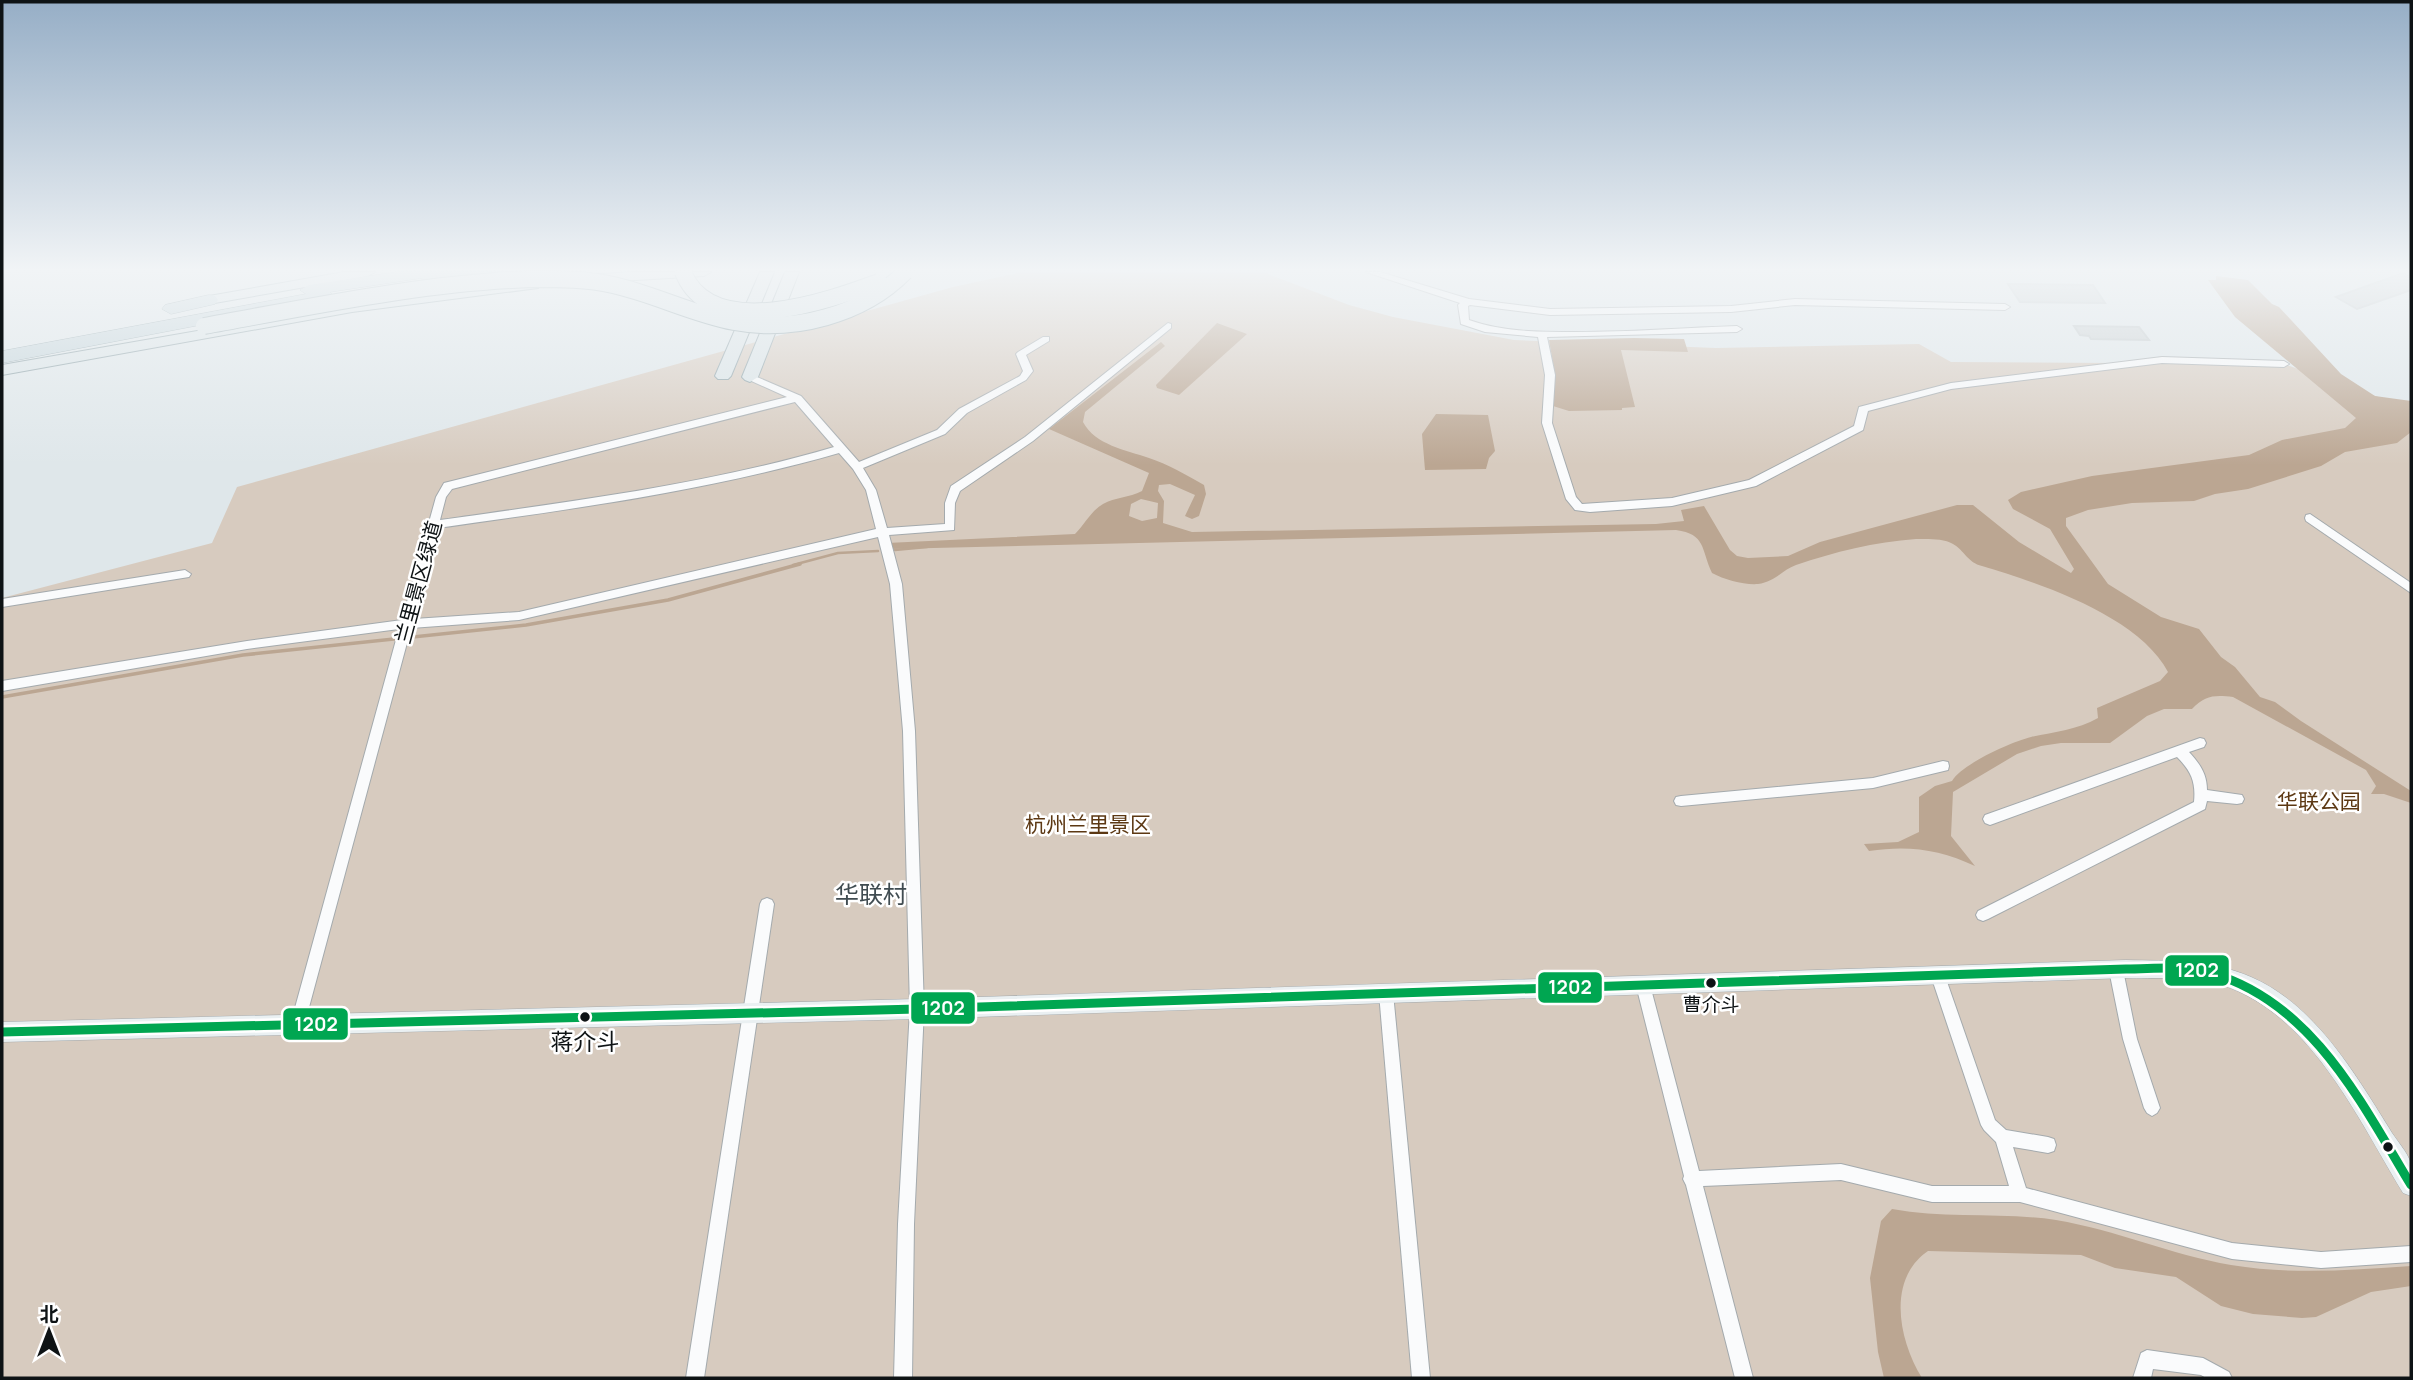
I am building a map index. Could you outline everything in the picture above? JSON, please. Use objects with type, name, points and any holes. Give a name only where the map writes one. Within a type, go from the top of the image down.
[{"type":"highway","points":[[5,352],[66,336]]},
{"type":"highway","points":[[5,352],[83,336]]},
{"type":"highway","points":[[5,352],[94,336]]},
{"type":"highway","points":[[5,352],[124,336]]},
{"type":"main road","points":[[5,352],[87,336]]},
{"type":"main road","points":[[2,370],[189,336]]},
{"type":"main road","points":[[723,376],[740,336]]},
{"type":"main road","points":[[750,377],[766,336]]},
{"type":"street","points":[[2,686],[247,645],[405,632],[519,616],[881,532],[950,527],[950,503],[955,489],[1029,439],[1155,336]]},
{"type":"street","points":[[1542,336],[1550,375],[1547,424],[1571,499],[1579,507],[1590,508],[1672,502],[1752,483],[1859,428],[1863,409],[1951,386],[2162,360],[2284,364]]},
{"type":"street","points":[[857,467],[941,432],[963,411],[1023,378],[1028,371],[1021,354],[1046,339]]},
{"type":"street","points":[[750,377],[797,398],[857,467],[871,490],[896,583],[909,731],[917,1009],[906,1224],[903,1378]]},
{"type":"street","name":"兰里景区绿道","points":[[297,1026],[441,497],[448,486],[797,398]]},
{"type":"street","points":[[434,524],[682,486],[767,469],[842,448]]},
{"type":"street","points":[[2310,518],[2411,589]]},
{"type":"street","points":[[2,603],[186,574]]},
{"type":"street","points":[[1990,819],[2200,743]]},
{"type":"street","points":[[1983,915],[2200,805],[2197,767],[2179,751]]},
{"type":"street","points":[[1681,801],[1873,783],[1943,766]]},
{"type":"street","points":[[2201,795],[2237,799]]},
{"type":"street","points":[[695,1378],[767,904]]},
{"type":"street","points":[[2,1032],[917,1009],[2116,970],[2209,972],[2256,988],[2287,1009],[2316,1039],[2411,1185]]},
{"type":"street","points":[[2116,970],[2130,1039],[2152,1108]]},
{"type":"street","points":[[1938,976],[1989,1125],[2002,1137],[2020,1194]]},
{"type":"street","points":[[1643,985],[1744,1378]]},
{"type":"street","points":[[1387,993],[1420,1378]]},
{"type":"street","points":[[2002,1137],[2048,1145]]},
{"type":"street","points":[[1692,1179],[1841,1172],[1932,1194],[2020,1194],[2232,1251],[2321,1260],[2411,1254]]},
{"type":"street","points":[[2143,1378],[2147,1359],[2203,1367],[2223,1378]]},
{"type":"green space","name":"杭州兰里景区","points":[[776,336],[1495,336],[1514,340],[1716,348],[1919,344],[1951,362],[2284,364],[2384,399],[2411,401],[2411,1378],[2,1378],[2,598],[212,543],[237,487]]},
{"type":"shaded area","points":[[1204,336],[1244,336],[1179,395],[1157,388],[1156,385]]},
{"type":"shaded area","points":[[2258,336],[2306,336],[2341,374],[2375,396],[2411,401],[2411,432],[2397,443],[2345,452],[2321,466],[2248,489],[2215,494],[2194,501],[2132,503],[2088,510],[2066,518],[2066,526],[2108,584],[2161,617],[2199,629],[2221,657],[2235,667],[2260,697],[2275,702],[2411,791],[2411,803],[2384,794],[2371,794],[2376,786],[2366,770],[2233,697],[2216,696],[2201,701],[2192,709],[2164,709],[2147,716],[2110,743],[2061,743],[2017,754],[1953,792],[1951,836],[1975,866],[1936,852],[1897,848],[1869,851],[1864,844],[1898,842],[1919,832],[1919,797],[1935,786],[1952,781],[1957,774],[1976,761],[2022,740],[2090,722],[2098,718],[2097,708],[2160,681],[2168,672],[2154,652],[2135,634],[2111,618],[2058,592],[1977,564],[1949,542],[1916,539],[1855,548],[1796,565],[1769,581],[1758,584],[1735,582],[1712,573],[1698,539],[1676,530],[891,549],[887,543],[1075,534],[1103,504],[1142,491],[1149,473],[1049,429],[1161,342],[1165,346],[1085,412],[1083,422],[1088,430],[1103,441],[1163,463],[1204,485],[1206,494],[1199,516],[1192,519],[1185,516],[1195,495],[1170,484],[1159,485],[1158,491],[1164,501],[1163,523],[1192,532],[1656,524],[1684,521],[1681,510],[1704,506],[1730,550],[1737,556],[1748,558],[1788,556],[1820,542],[1957,505],[1973,505],[2019,542],[2071,573],[2074,569],[2050,529],[2013,509],[2008,500],[2021,492],[2092,476],[2249,455],[2282,440],[2345,428],[2356,418]],"holes":[[[1141,499],[1158,503],[1157,518],[1142,521],[1129,516],[1131,504]]]},
{"type":"shaded area","points":[[1684,339],[1688,352],[1621,350],[1635,407],[1622,410],[1569,411],[1553,406],[1555,374],[1549,340]]},
{"type":"shaded area","points":[[1436,414],[1488,415],[1495,451],[1489,458],[1486,469],[1425,470],[1422,434]]},
{"type":"shaded area","points":[[1892,1209],[1933,1214],[2056,1220],[2209,1261],[2254,1268],[2321,1271],[2411,1266],[2411,1286],[2371,1292],[2316,1317],[2302,1318],[2253,1314],[2221,1306],[2176,1277],[2115,1268],[2081,1255],[1928,1251],[1915,1263],[1906,1277],[1901,1310],[1907,1346],[1922,1378],[1884,1378],[1878,1352],[1870,1278],[1881,1221]]},
{"type":"building","points":[[2089,336],[2146,336],[2149,340],[2091,339]]},
{"type":"waterway","points":[[895,550],[927,547]]},
{"type":"waterway","points":[[793,565],[838,553],[878,551]]},
{"type":"waterway","points":[[2,697],[243,655],[526,625],[668,600],[800,564]]},
{"type":"transit line","name":"1202","points":[[2,1032],[917,1009],[2126,969],[2190,970],[2211,973],[2247,986],[2278,1005],[2305,1030],[2330,1058],[2352,1089],[2411,1185]]},
{"type":"place","name":"曹介斗","points":[[1711,983]]},
{"type":"place","name":"蒋介斗","points":[[585,1017]]},
{"type":"district","name":"华联村","points":[[871,893]]},
{"type":"park label","name":"华联公园","points":[[2319,801]]}]
